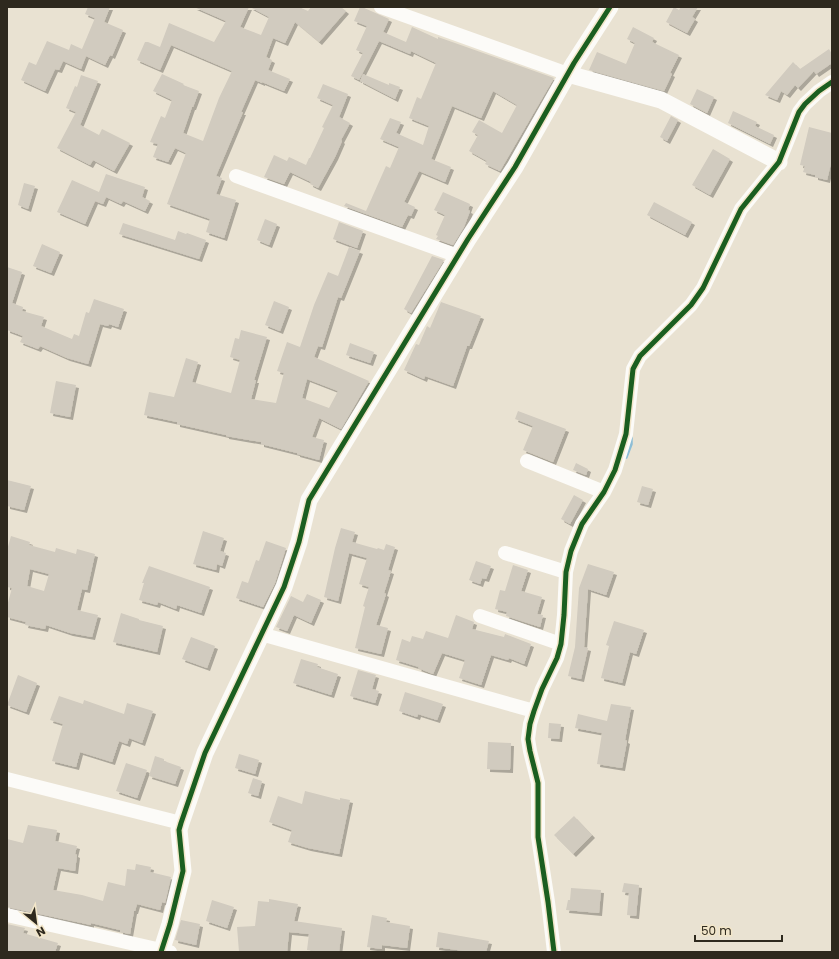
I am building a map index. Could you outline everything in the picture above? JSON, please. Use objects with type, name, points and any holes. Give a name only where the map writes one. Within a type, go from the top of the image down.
[{"type":"street","points":[[381,7],[568,74],[661,100],[779,162]]},
{"type":"street","points":[[7,915],[164,952],[183,871],[179,830],[181,823],[205,753],[284,587],[299,542],[309,500],[458,256],[516,167],[568,74],[610,7]]},
{"type":"street","points":[[554,952],[538,836],[538,783],[528,739],[534,711],[542,689],[557,658],[561,644],[566,572],[571,552],[582,524],[604,492],[615,470],[626,434],[633,368],[640,356],[691,305],[703,288],[741,209],[779,162],[799,112],[819,91],[832,82]]},
{"type":"street","points":[[236,176],[458,256]]},
{"type":"street","points":[[527,462],[604,492]]},
{"type":"street","points":[[505,553],[566,572]]},
{"type":"street","points":[[480,616],[561,644]]},
{"type":"street","points":[[261,634],[534,711]]},
{"type":"street","points":[[7,779],[181,823]]},
{"type":"building","points":[[88,7],[110,7],[104,22],[123,30],[112,56],[110,55],[105,65],[86,56],[81,69],[63,61],[59,70],[55,69],[45,91],[21,80],[29,62],[36,65],[47,41],[69,50],[71,44],[82,49],[95,18],[85,14]]},
{"type":"building","points":[[194,7],[249,7],[240,27],[261,35],[269,17],[250,7],[299,7],[308,11],[311,7],[341,7],[346,11],[319,42],[295,22],[285,43],[273,38],[266,57],[272,60],[268,70],[290,79],[284,91],[255,80],[241,112],[243,112],[216,176],[222,178],[216,194],[236,200],[224,238],[206,232],[210,219],[167,204],[186,153],[175,148],[168,162],[153,157],[158,144],[150,142],[161,116],[165,118],[172,100],[153,91],[162,74],[184,84],[183,85],[199,91],[183,133],[203,141],[219,98],[232,71],[171,45],[160,70],[137,60],[145,42],[160,47],[169,23],[214,42],[226,21]]},
{"type":"building","points":[[360,7],[389,19],[383,32],[406,42],[412,27],[438,39],[438,37],[554,78],[500,171],[485,164],[487,161],[469,151],[478,135],[472,132],[479,120],[502,133],[517,105],[493,91],[481,118],[452,106],[431,159],[451,167],[445,182],[419,171],[404,202],[415,207],[411,216],[408,215],[402,227],[344,206],[346,203],[366,211],[386,166],[390,168],[399,147],[380,139],[390,118],[401,122],[396,133],[423,145],[429,126],[409,118],[417,97],[421,99],[436,63],[411,51],[410,54],[379,41],[359,80],[351,76],[363,53],[356,50],[367,26],[354,21]]},
{"type":"building","points":[[674,7],[679,10],[681,7],[698,7],[692,17],[695,19],[687,33],[666,22]]},
{"type":"building","points":[[633,27],[654,38],[652,42],[679,55],[670,73],[672,74],[664,91],[589,70],[597,52],[626,64],[635,43],[627,39]]},
{"type":"building","points":[[829,49],[832,54],[832,63],[816,74],[814,71],[798,88],[795,85],[787,95],[781,91],[777,100],[765,95],[793,62],[800,69]]},
{"type":"building","points":[[363,74],[389,85],[389,83],[400,87],[395,99],[360,81]]},
{"type":"building","points":[[81,75],[98,81],[80,125],[99,135],[102,129],[130,143],[114,171],[93,160],[90,165],[57,148],[76,112],[66,108],[75,86],[77,87]]},
{"type":"building","points":[[323,84],[348,94],[339,117],[350,123],[341,140],[342,141],[335,157],[318,188],[310,184],[311,182],[290,172],[284,184],[264,177],[274,155],[287,161],[289,157],[306,165],[324,128],[322,127],[333,105],[317,98]]},
{"type":"building","points":[[697,89],[714,97],[707,113],[690,104]]},
{"type":"building","points":[[733,111],[757,122],[755,126],[774,135],[770,144],[728,123]]},
{"type":"building","points":[[671,116],[678,120],[667,141],[660,137]]},
{"type":"building","points":[[809,127],[832,133],[832,159],[827,180],[803,172],[805,166],[800,165]]},
{"type":"building","points":[[713,149],[730,159],[710,195],[692,185]]},
{"type":"building","points":[[106,174],[145,187],[142,197],[150,201],[145,211],[123,201],[121,204],[106,197],[103,204],[95,201],[85,224],[57,212],[72,180],[99,192]]},
{"type":"building","points":[[24,183],[35,186],[28,209],[18,205]]},
{"type":"building","points":[[443,192],[470,204],[468,210],[470,211],[464,227],[453,245],[436,239],[438,236],[436,235],[445,215],[434,210]]},
{"type":"building","points":[[654,202],[692,222],[685,235],[647,215]]},
{"type":"building","points":[[265,219],[277,224],[269,245],[257,240]]},
{"type":"building","points":[[339,222],[363,231],[357,248],[333,239]]},
{"type":"building","points":[[123,223],[175,240],[178,231],[206,240],[199,259],[119,234]]},
{"type":"building","points":[[42,244],[60,252],[51,273],[33,266]]},
{"type":"building","points":[[349,247],[360,251],[341,298],[338,297],[322,347],[318,346],[314,357],[369,381],[341,429],[319,418],[312,437],[324,440],[319,460],[261,444],[261,442],[226,436],[177,424],[177,422],[144,415],[149,392],[174,397],[186,358],[198,362],[192,382],[231,393],[240,360],[230,357],[235,338],[239,339],[241,330],[267,337],[254,380],[256,380],[251,399],[276,403],[284,373],[277,371],[287,342],[300,347],[314,305],[328,272],[338,276]],"holes":[[[307,379],[338,391],[329,408],[302,398]]]},
{"type":"building","points":[[432,256],[444,260],[411,313],[404,309]]},
{"type":"building","points":[[7,267],[22,272],[12,303],[23,307],[22,311],[44,317],[41,326],[72,339],[74,334],[79,336],[86,312],[89,313],[94,299],[124,309],[118,327],[109,324],[108,326],[100,324],[88,364],[67,358],[40,346],[38,349],[20,342],[23,336],[7,330]]},
{"type":"building","points":[[274,301],[289,307],[280,331],[265,325]]},
{"type":"building","points":[[441,302],[481,316],[469,346],[467,346],[453,386],[425,376],[424,379],[404,370],[416,344],[419,345],[427,326],[430,328]]},
{"type":"building","points":[[350,343],[374,352],[370,363],[346,355]]},
{"type":"building","points":[[56,381],[76,385],[70,417],[50,413]]},
{"type":"building","points":[[518,411],[566,429],[553,462],[523,450],[533,426],[515,419]]},
{"type":"building","points":[[576,463],[588,469],[586,475],[573,470]]},
{"type":"building","points":[[7,480],[31,486],[24,510],[7,506]]},
{"type":"building","points":[[642,486],[653,489],[648,505],[637,502]]},
{"type":"building","points":[[574,495],[583,500],[570,524],[561,519]]},
{"type":"building","points":[[341,528],[355,532],[352,542],[384,550],[386,544],[395,547],[388,570],[391,571],[384,593],[386,594],[376,625],[388,628],[381,654],[355,648],[365,607],[363,606],[369,587],[359,584],[367,558],[349,553],[338,601],[324,597]]},
{"type":"building","points":[[203,531],[224,538],[220,551],[226,553],[222,566],[217,564],[216,570],[193,564]]},
{"type":"building","points":[[11,536],[30,542],[29,545],[55,552],[56,548],[76,554],[77,549],[95,554],[87,590],[82,589],[77,610],[98,615],[92,637],[70,633],[46,625],[45,629],[25,625],[26,622],[7,617],[7,606],[12,588],[7,587],[7,550]],"holes":[[[30,569],[49,574],[44,591],[27,586]]]},
{"type":"building","points":[[266,541],[286,548],[275,583],[263,607],[236,598],[242,581],[248,583],[256,560],[259,561]]},
{"type":"building","points":[[476,561],[491,566],[486,579],[482,578],[480,584],[469,580]]},
{"type":"building","points":[[588,564],[614,572],[606,595],[588,589],[584,647],[588,648],[581,679],[568,676],[575,647],[579,588]]},
{"type":"building","points":[[513,565],[528,570],[521,591],[542,597],[537,614],[543,615],[540,627],[506,616],[507,612],[495,609],[500,590],[505,591]]},
{"type":"building","points":[[149,566],[210,587],[201,613],[177,605],[176,609],[158,602],[157,605],[139,600],[144,583],[142,583]]},
{"type":"building","points":[[307,594],[321,600],[311,623],[294,615],[287,631],[276,627],[291,596],[303,602]]},
{"type":"building","points":[[121,613],[139,620],[163,626],[157,652],[113,642]]},
{"type":"building","points":[[456,615],[474,622],[472,629],[504,637],[505,634],[531,644],[524,664],[509,658],[508,660],[491,655],[481,685],[459,678],[465,660],[442,653],[433,674],[418,668],[419,667],[396,660],[402,639],[410,642],[412,636],[423,639],[426,631],[448,638]]},
{"type":"building","points":[[614,621],[644,630],[636,654],[630,652],[622,683],[601,678],[609,646],[606,645]]},
{"type":"building","points":[[191,637],[215,646],[207,668],[182,659]]},
{"type":"building","points":[[301,659],[318,664],[317,667],[338,674],[331,695],[293,683]]},
{"type":"building","points":[[358,670],[376,675],[372,689],[379,691],[375,703],[350,696]]},
{"type":"building","points":[[18,675],[37,683],[26,712],[7,705]]},
{"type":"building","points":[[405,692],[443,704],[437,720],[418,714],[417,717],[399,711]]},
{"type":"building","points":[[59,696],[83,704],[84,700],[124,714],[127,703],[153,711],[142,743],[129,738],[127,744],[119,741],[112,762],[80,752],[76,767],[52,761],[63,724],[50,720]]},
{"type":"building","points":[[611,704],[631,707],[622,768],[597,764],[602,733],[575,728],[578,714],[607,721]]},
{"type":"building","points":[[549,723],[561,724],[559,739],[548,738]]},
{"type":"building","points":[[488,742],[511,743],[510,770],[487,769]]},
{"type":"building","points":[[239,754],[259,760],[255,774],[235,768]]},
{"type":"building","points":[[155,756],[181,767],[175,784],[149,776]]},
{"type":"building","points":[[126,763],[147,770],[137,798],[116,791]]},
{"type":"building","points":[[253,778],[262,781],[258,796],[248,793]]},
{"type":"building","points":[[305,791],[340,800],[340,798],[350,800],[339,854],[308,848],[288,842],[292,830],[269,822],[278,796],[302,804]]},
{"type":"building","points":[[574,816],[592,835],[573,854],[554,835]]},
{"type":"building","points":[[28,825],[57,830],[55,841],[77,846],[75,854],[77,855],[75,871],[58,868],[53,890],[82,895],[103,901],[108,882],[125,886],[127,869],[135,870],[136,864],[151,867],[150,872],[171,877],[165,903],[162,902],[160,910],[137,904],[134,911],[130,934],[91,923],[91,925],[7,907],[7,839],[23,843]]},
{"type":"building","points":[[624,883],[639,885],[636,916],[627,915],[629,893],[622,892]]},
{"type":"building","points":[[571,888],[601,890],[599,913],[566,910],[568,900],[570,900]]},
{"type":"building","points":[[269,899],[298,904],[294,921],[342,928],[339,952],[307,950],[309,934],[289,932],[287,952],[239,952],[237,927],[255,926],[258,901],[269,902]]},
{"type":"building","points":[[212,900],[234,907],[227,928],[206,921]]},
{"type":"building","points":[[372,915],[387,918],[386,922],[410,926],[407,948],[382,945],[382,949],[367,947]]},
{"type":"building","points":[[181,920],[200,924],[196,945],[175,940]]},
{"type":"building","points":[[7,924],[25,928],[23,933],[58,943],[55,952],[7,952]]},
{"type":"building","points":[[438,932],[489,941],[486,952],[463,952],[464,951],[436,947]]},
{"type":"waterway","points":[[626,457],[631,444],[631,438]]},
{"type":"cycle path","points":[[161,952],[170,924],[183,871],[179,830],[181,823],[205,753],[284,587],[299,542],[309,500],[468,239],[515,167],[574,63],[610,7]]},
{"type":"cycle path","points":[[554,952],[538,837],[538,783],[528,739],[534,711],[542,689],[557,658],[561,644],[566,572],[571,551],[582,524],[604,492],[615,470],[626,434],[633,369],[640,356],[691,305],[703,288],[741,209],[779,162],[799,112],[819,91],[832,82]]}]
